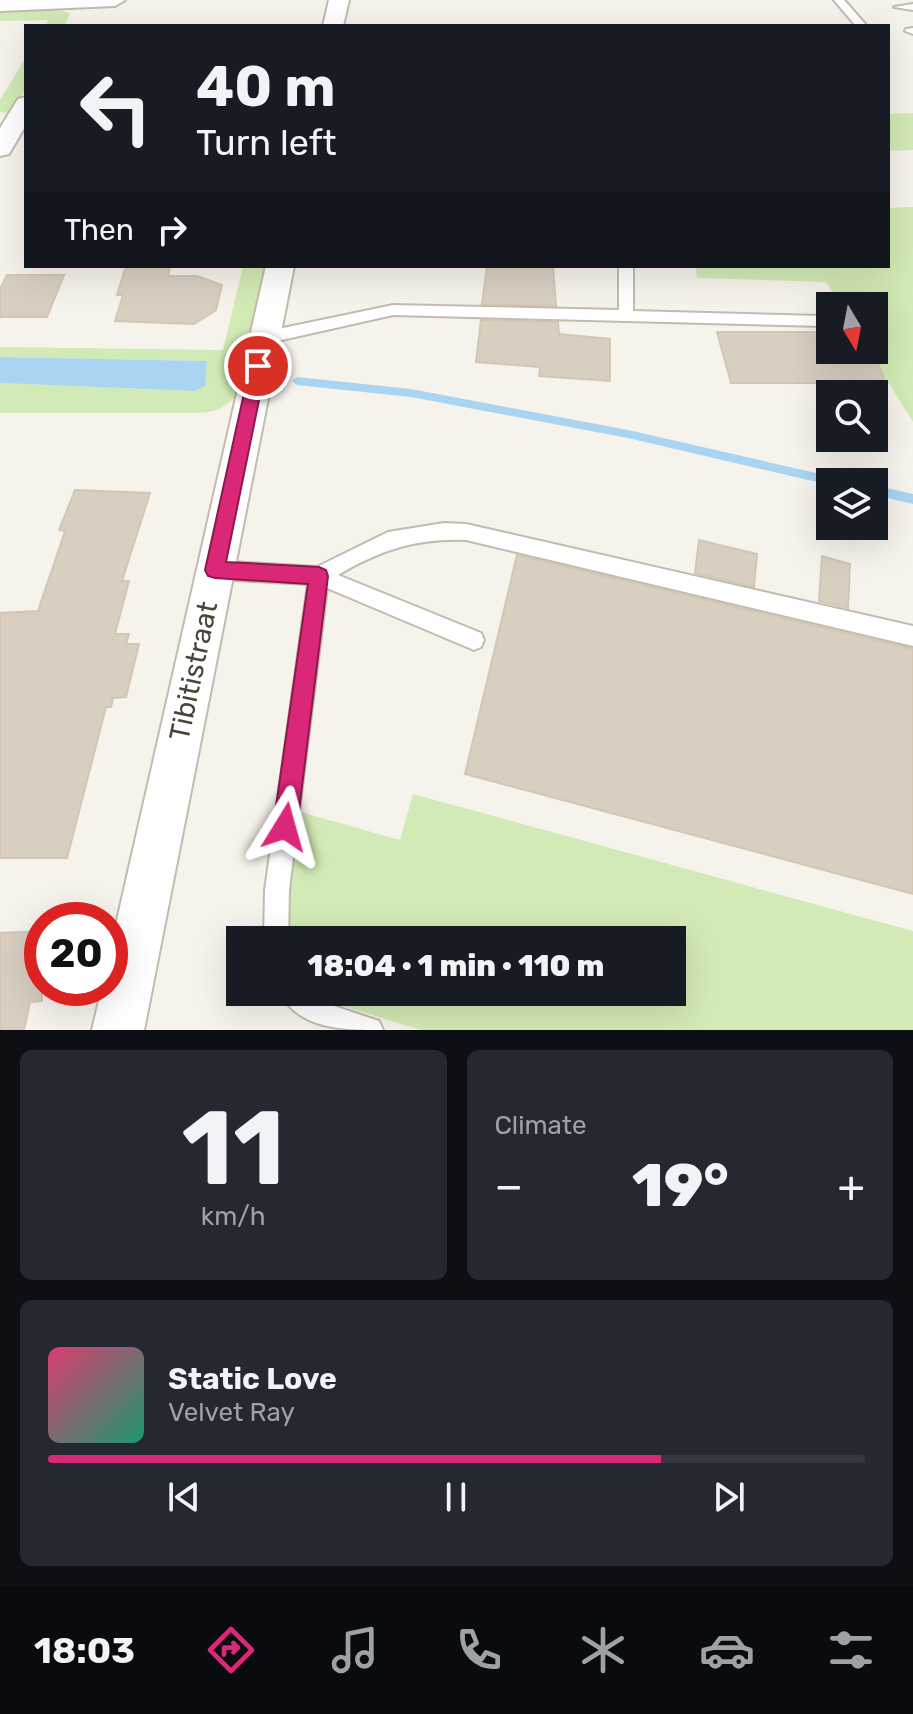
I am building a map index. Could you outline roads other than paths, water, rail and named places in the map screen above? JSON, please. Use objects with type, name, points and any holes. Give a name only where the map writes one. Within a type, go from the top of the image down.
[{"type":"street","points":[[0,5],[115,0]]},
{"type":"street","points":[[333,24],[339,0]]},
{"type":"street","points":[[73,24],[86,1]]},
{"type":"street","points":[[0,149],[24,107]]},
{"type":"street","name":"Tibitistraat","points":[[118,1030],[280,268]]},
{"type":"lane","points":[[839,0],[860,24]]},
{"type":"lane","points":[[899,7],[913,7]]},
{"type":"lane","points":[[626,268],[626,318]]},
{"type":"lane","points":[[264,338],[393,310],[816,321]]},
{"type":"lane","points":[[319,576],[378,542],[404,534],[439,530],[466,532],[913,636]]},
{"type":"lane","points":[[215,570],[319,576],[474,640]]},
{"type":"lane","points":[[276,926],[277,890],[319,576]]},
{"type":"lane","points":[[309,1006],[318,1014],[370,1030]]},
{"type":"water","points":[[0,357],[207,361],[205,386],[195,391],[0,383]]},
{"type":"waterway","points":[[297,381],[411,393],[628,434],[816,477]]},
{"type":"waterway","points":[[888,493],[913,499]]}]
